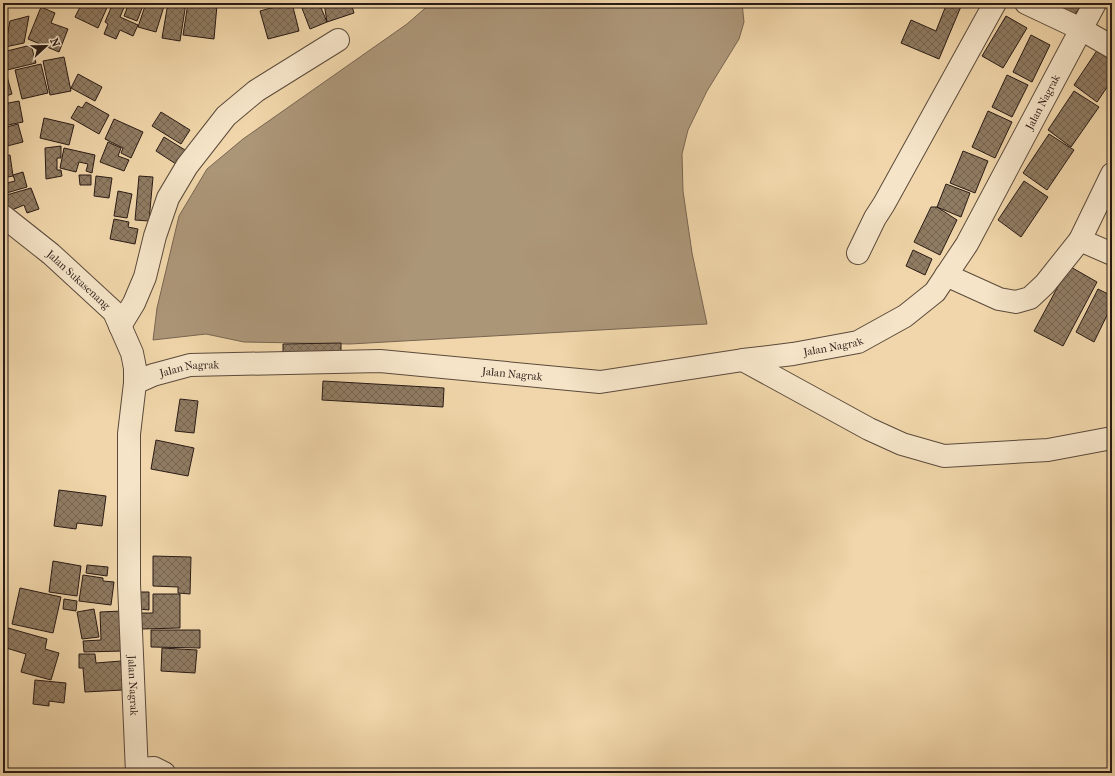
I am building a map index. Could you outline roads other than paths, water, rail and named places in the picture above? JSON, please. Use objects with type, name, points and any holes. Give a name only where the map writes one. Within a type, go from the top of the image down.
[{"type":"street","points":[[858,252],[875,218],[995,3]]},
{"type":"street","points":[[1026,3],[1081,29],[1112,47]]},
{"type":"street","name":"Jalan Nagrak","points":[[137,771],[129,584],[129,434],[135,383],[153,375],[190,365],[380,361],[600,382],[743,360],[793,354],[858,342],[905,316],[935,292],[967,244],[1095,3]]},
{"type":"street","points":[[120,326],[134,303],[145,277],[155,236],[168,198],[187,166],[226,116],[256,91],[338,40]]},
{"type":"street","points":[[946,275],[999,299],[1016,302],[1030,298],[1045,284],[1080,240],[1112,174]]},
{"type":"street","name":"Jalan Sukasenang","points":[[3,216],[51,254],[114,312],[132,353],[135,368],[135,383]]},
{"type":"street","points":[[1080,240],[1112,254]]},
{"type":"street","points":[[743,360],[869,430],[902,444],[944,456],[1048,450],[1112,438]]},
{"type":"street","points":[[137,771],[154,768],[164,773]]}]
